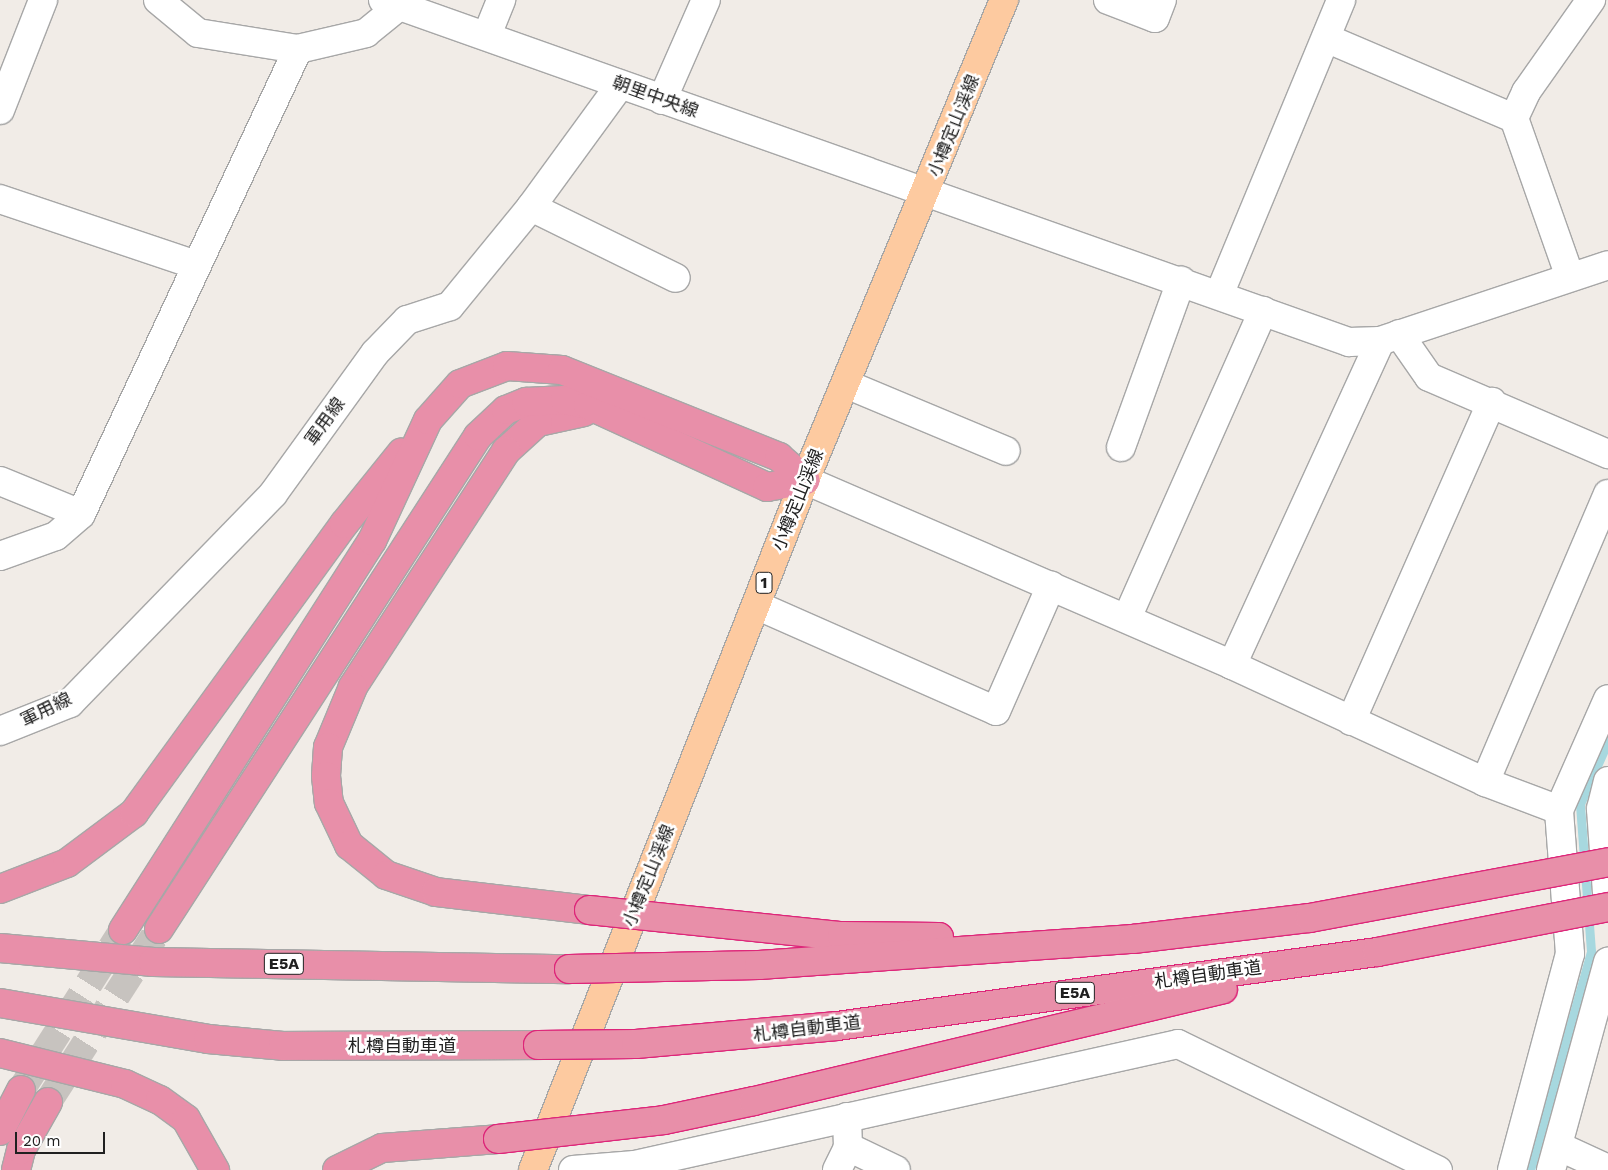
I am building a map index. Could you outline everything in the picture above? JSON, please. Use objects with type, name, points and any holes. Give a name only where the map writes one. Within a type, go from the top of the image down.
[{"type":"highway","points":[[0,889],[67,863],[134,813],[344,524],[428,420],[460,384],[475,376],[507,366],[535,364],[562,370],[779,457],[805,480]]},
{"type":"highway","points":[[159,929],[490,421],[506,410],[544,400],[588,405],[767,487],[805,480]]},
{"type":"highway","points":[[617,418],[586,412],[560,414],[538,422],[510,445],[353,687],[328,747],[326,776],[329,803],[349,845],[386,875],[436,892],[842,936],[926,938],[1180,921],[1310,918]]},
{"type":"highway","points":[[123,930],[372,541],[428,420]]},
{"type":"highway","name":"E5A","points":[[0,948],[153,962],[569,969],[954,954],[1133,939],[1310,918],[1608,862]]},
{"type":"highway","name":"札樽自動車道","points":[[0,1003],[208,1039],[283,1046],[655,1043],[837,1026],[1377,952],[1608,907]]},
{"type":"highway","points":[[337,1170],[382,1148],[498,1139],[655,1121],[754,1101],[1377,952]]},
{"type":"highway","points":[[0,1053],[125,1084],[160,1100],[186,1120],[215,1170]]},
{"type":"highway","points":[[0,1131],[21,1090]]},
{"type":"highway","points":[[16,1170],[21,1150],[48,1102]]},
{"type":"main road","name":"小樽定山渓線","points":[[533,1170],[805,480],[928,192],[1004,0]]},
{"type":"street","points":[[0,110],[43,0]]},
{"type":"street","points":[[158,0],[198,33],[298,49],[366,32],[391,4]]},
{"type":"street","points":[[487,35],[501,0]]},
{"type":"street","points":[[662,100],[706,0]]},
{"type":"street","points":[[1108,0],[1155,18],[1162,0]]},
{"type":"street","points":[[1219,295],[1341,0]]},
{"type":"street","points":[[1570,277],[1514,118],[1526,92],[1591,0]]},
{"type":"street","points":[[1601,0],[1608,3]]},
{"type":"street","name":"朝里中央線","points":[[391,4],[487,35],[662,100],[1181,281],[1349,342],[1390,338],[1608,265]]},
{"type":"street","points":[[1326,38],[1514,118]]},
{"type":"street","points":[[0,556],[56,536],[81,514],[298,49]]},
{"type":"street","name":"軍用線","points":[[0,731],[70,703],[274,494],[375,354],[407,320],[450,306],[531,207],[620,85]]},
{"type":"street","points":[[0,198],[196,265]]},
{"type":"street","points":[[531,207],[676,278]]},
{"type":"street","points":[[1121,447],[1181,281]]},
{"type":"street","points":[[1127,618],[1263,311]]},
{"type":"street","points":[[1232,665],[1390,338],[1429,377],[1492,402],[1608,454]]},
{"type":"street","points":[[846,384],[1006,451]]},
{"type":"street","points":[[1352,721],[1492,402]]},
{"type":"street","points":[[805,480],[1127,618],[1485,782],[1559,810]]},
{"type":"street","points":[[0,481],[81,514]]},
{"type":"street","points":[[1485,782],[1608,494]]},
{"type":"street","points":[[756,605],[996,711],[1051,586]]},
{"type":"street","points":[[1512,1170],[1570,954],[1559,810],[1608,699]]},
{"type":"street","points":[[1608,781],[1601,809],[1608,907]]},
{"type":"street","points":[[1606,977],[1554,1158],[1608,1169]]},
{"type":"street","points":[[572,1170],[635,1165],[1178,1044],[1438,1170]]},
{"type":"street","points":[[847,1117],[843,1158],[896,1170]]},
{"type":"waterway","points":[[1530,1170],[1591,951],[1580,804],[1608,741]]},
{"type":"tunnel","points":[[48,1102],[159,929]]},
{"type":"tunnel","points":[[21,1090],[123,930]]}]
